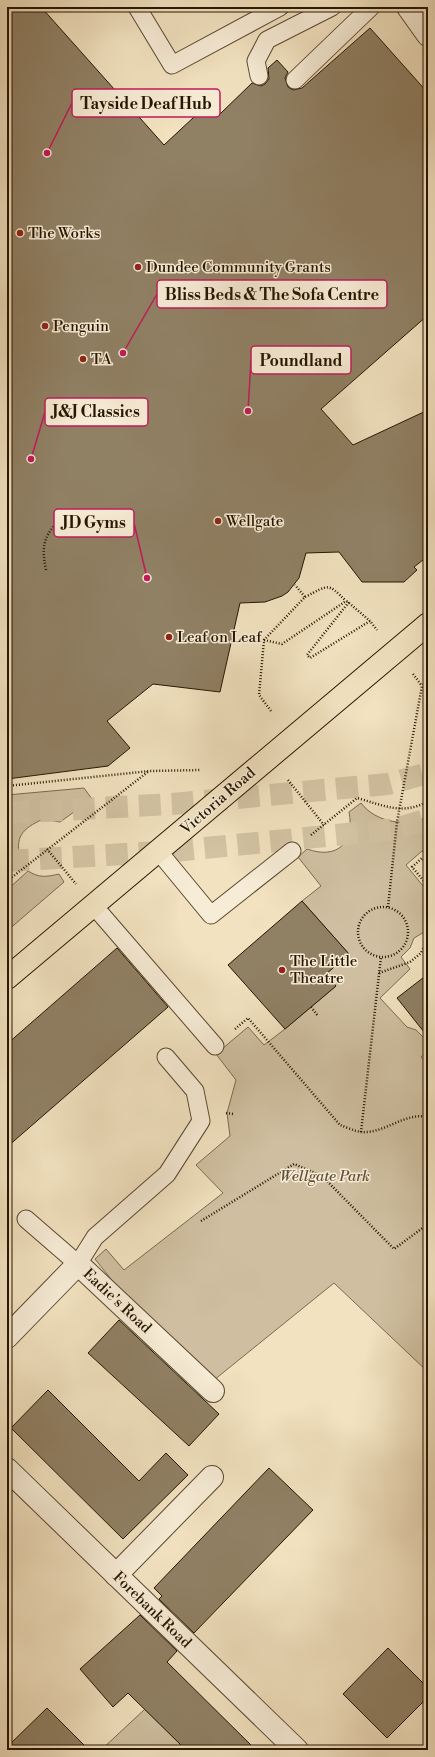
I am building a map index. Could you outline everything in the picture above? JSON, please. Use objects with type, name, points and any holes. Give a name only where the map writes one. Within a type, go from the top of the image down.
[{"type":"main road","name":"Victoria Road","points":[[7,978],[159,852],[396,651],[426,632]]},
{"type":"street","points":[[408,7],[428,35]]},
{"type":"street","name":"Eadie's Road","points":[[7,1337],[78,1264],[213,1391]]},
{"type":"street","name":"Forebank Road","points":[[7,1469],[297,1750]]},
{"type":"street","points":[[116,1575],[212,1477]]},
{"type":"lane","points":[[137,7],[172,65],[280,7]]},
{"type":"lane","points":[[259,76],[256,61],[267,40],[332,7]]},
{"type":"lane","points":[[295,80],[371,7]]},
{"type":"lane","points":[[159,852],[211,914],[292,851]]},
{"type":"lane","points":[[94,906],[215,1046]]},
{"type":"lane","points":[[26,1219],[78,1264],[95,1237],[167,1174],[201,1121],[195,1091],[166,1057]]},
{"type":"path","points":[[46,570],[43,555],[45,540],[49,532],[58,523]]},
{"type":"path","points":[[295,584],[305,597]]},
{"type":"path","points":[[272,711],[259,694],[264,640],[305,597],[327,586],[332,587],[370,621],[396,651]]},
{"type":"path","points":[[348,602],[307,655],[310,658],[370,621]]},
{"type":"path","points":[[264,640],[282,644],[348,602]]},
{"type":"path","points":[[388,907],[400,810],[422,686],[428,681]]},
{"type":"path","points":[[7,786],[150,771],[201,770]]},
{"type":"path","points":[[7,880],[47,848],[150,771]]},
{"type":"path","points":[[310,836],[357,798],[400,810],[420,806],[428,801]]},
{"type":"path","points":[[305,801],[324,825]]},
{"type":"path","points":[[47,848],[94,906]]},
{"type":"path","points":[[428,864],[422,858],[412,867],[428,886]]},
{"type":"path","points":[[379,907],[388,907],[402,916],[407,923],[408,935],[404,947],[397,953],[390,957],[381,957],[366,951],[360,945],[358,929],[360,921],[365,914],[379,907]]},
{"type":"path","points":[[379,973],[410,962],[421,954],[428,939]]},
{"type":"path","points":[[361,1132],[381,957]]},
{"type":"path","points":[[311,1007],[318,1016]]},
{"type":"path","points":[[248,1018],[340,1125],[361,1132],[381,1129],[402,1120],[428,1117]]},
{"type":"path","points":[[202,1221],[294,1164],[322,1176],[394,1249],[428,1224]]},
{"type":"green space","points":[[84,788],[92,799],[60,822],[43,819],[25,830],[19,840],[21,860],[7,871],[7,795]]},
{"type":"green space","name":"Wellgate Park","points":[[361,803],[367,810],[375,815],[392,821],[411,822],[428,817],[428,839],[425,841],[428,846],[428,858],[422,851],[406,865],[428,892],[428,918],[426,921],[426,931],[414,938],[410,948],[401,957],[410,969],[380,998],[407,1027],[416,1030],[428,1042],[428,1052],[421,1057],[428,1065],[428,1310],[424,1313],[428,1316],[428,1372],[334,1283],[214,1380],[119,1289],[95,1259],[106,1249],[124,1270],[223,1193],[196,1165],[230,1136],[227,1113],[236,1080],[216,1054],[248,1027],[264,1045],[336,986],[326,974],[349,954],[302,901],[321,886],[298,857],[307,849],[318,852],[327,852],[342,846],[347,840],[349,832],[349,812]]},
{"type":"green space","points":[[28,871],[36,875],[43,876],[59,874],[64,882],[7,931],[7,890]]},
{"type":"green space","points":[[145,1709],[186,1750],[101,1750]]},
{"type":"building","points":[[7,7],[41,7],[164,145],[209,103],[220,114],[252,83],[261,86],[265,84],[269,79],[268,68],[277,60],[288,72],[285,78],[288,87],[293,90],[302,88],[370,28],[428,93],[428,315],[321,409],[353,445],[428,410],[428,556],[414,567],[417,570],[404,582],[362,582],[339,552],[306,553],[299,578],[288,592],[282,596],[265,602],[240,603],[220,692],[153,684],[107,721],[130,748],[108,766],[7,779]]},
{"type":"building","name":"The Little Theatre","points":[[302,901],[349,954],[326,974],[336,986],[285,1029],[228,965]]},
{"type":"building","points":[[117,948],[168,1007],[7,1147],[7,1044]]},
{"type":"building","points":[[428,974],[428,1037],[397,998]]},
{"type":"building","points":[[119,1320],[219,1414],[189,1446],[88,1353]]},
{"type":"building","points":[[48,1390],[139,1481],[166,1453],[188,1475],[123,1539],[11,1428]]},
{"type":"building","points":[[269,1468],[313,1510],[194,1633],[159,1599],[162,1596],[154,1588]]},
{"type":"building","points":[[140,1615],[177,1651],[167,1662],[256,1750],[186,1750],[128,1693],[113,1707],[80,1669]]},
{"type":"building","points":[[388,1648],[428,1688],[428,1697],[387,1738],[343,1694]]},
{"type":"building","points":[[47,1708],[89,1750],[7,1750],[7,1747]]},
{"type":"tunnel","points":[[7,813],[172,804],[388,784],[428,773]]},
{"type":"tunnel","points":[[7,861],[175,851],[396,829],[428,819]]},
{"type":"place","name":"Tayside Deaf Hub","points":[[47,153]]},
{"type":"place","name":"The Works","points":[[20,233]]},
{"type":"place","name":"Dundee Community Grants","points":[[138,267]]},
{"type":"place","name":"Penguin","points":[[45,326]]},
{"type":"place","name":"Bliss Beds & The Sofa Centre","points":[[123,353]]},
{"type":"place","name":"TA","points":[[83,359]]},
{"type":"place","name":"Poundland","points":[[248,411]]},
{"type":"place","name":"J&J Classics","points":[[31,459]]},
{"type":"place","name":"Wellgate","points":[[218,521]]},
{"type":"place","name":"JD Gyms","points":[[147,578]]},
{"type":"place","name":"Leaf on Leaf","points":[[169,637]]},
{"type":"place","name":"The Little Theatre","points":[[282,970]]}]
